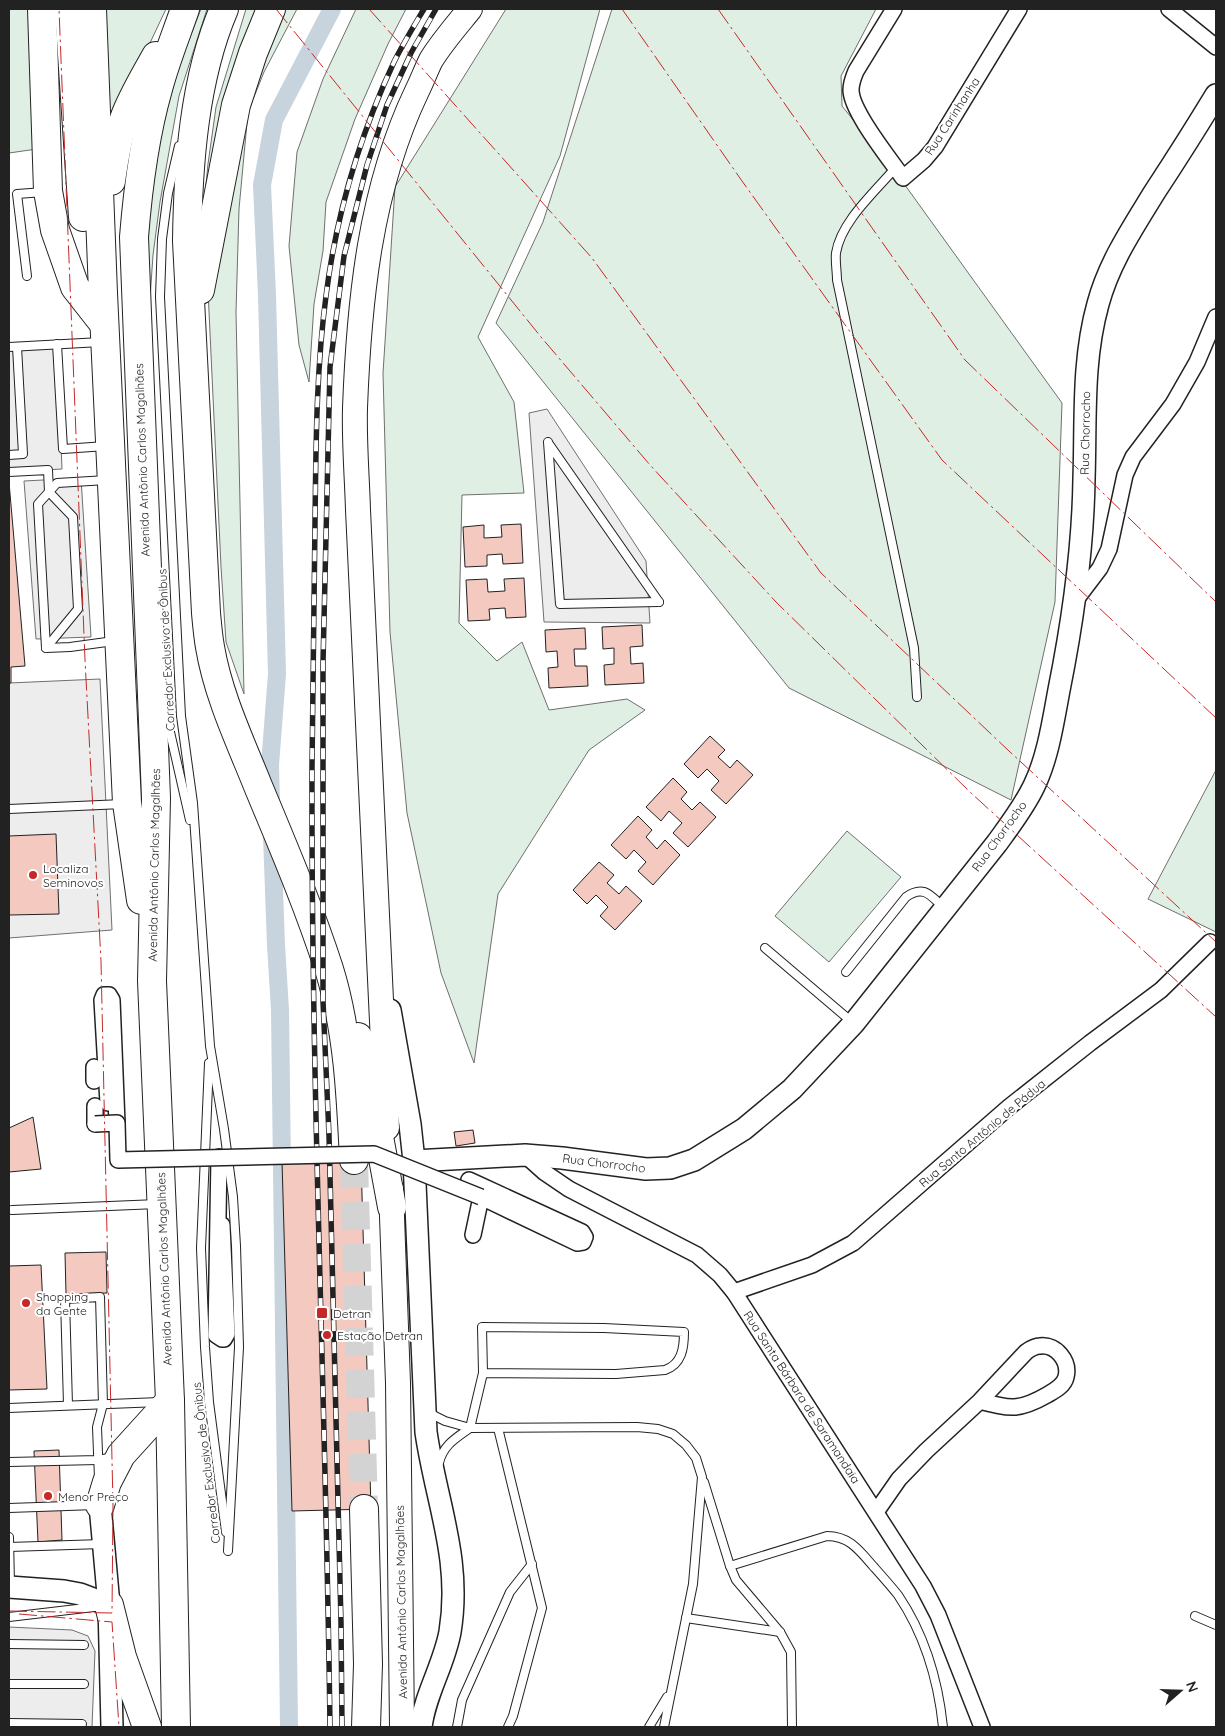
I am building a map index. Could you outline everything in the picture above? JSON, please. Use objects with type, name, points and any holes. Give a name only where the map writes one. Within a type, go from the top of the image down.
[{"type":"highway","points":[[42,9],[48,191],[55,230],[75,287],[104,317]]},
{"type":"highway","points":[[69,9],[82,214],[104,317]]},
{"type":"highway","points":[[92,9],[104,317],[127,804],[152,981]]},
{"type":"highway","points":[[104,317],[108,200],[114,153],[136,93],[184,9]]},
{"type":"highway","name":"Avenida Antônio Carlos Magalhães","points":[[176,1727],[170,1401],[152,981],[156,798],[134,237],[138,187],[147,135],[158,88],[184,9]]},
{"type":"highway","points":[[224,9],[206,61],[193,133],[188,190],[187,241],[206,613],[210,647],[233,724],[288,857],[329,970],[355,1030],[365,1061],[392,1207]]},
{"type":"highway","points":[[192,335],[236,105],[253,53],[272,9]]},
{"type":"highway","points":[[329,970],[342,1025],[347,1062],[354,1160]]},
{"type":"highway","points":[[100,1505],[107,1482],[109,1458],[170,1401]]},
{"type":"highway","points":[[364,1509],[368,1664],[366,1727]]},
{"type":"highway","points":[[109,1605],[122,1657],[147,1727]]},
{"type":"main road","name":"Avenida Antônio Carlos Magalhães","points":[[402,1727],[398,1392],[392,1207],[378,943],[355,409],[361,316],[369,252],[380,196],[393,149],[409,107],[432,60],[470,9]]},
{"type":"street","points":[[894,9],[856,71],[851,91],[856,111],[896,168]]},
{"type":"street","name":"Rua Carinhanha","points":[[896,168],[903,178],[924,160],[935,147],[1019,9]]},
{"type":"street","points":[[1169,9],[1216,47]]},
{"type":"street","name":"Rua Chorrocho","points":[[414,1160],[525,1155],[646,1169],[670,1168],[694,1160],[744,1129],[792,1089],[854,1023],[997,844],[1019,813],[1034,785],[1046,753],[1054,716],[1074,602],[1084,510],[1084,401],[1087,350],[1098,303],[1109,271],[1125,240],[1216,95]]},
{"type":"street","points":[[1074,602],[1100,568],[1109,549],[1125,475],[1133,457],[1173,404],[1197,362],[1216,317]]},
{"type":"street","name":"Rua Santo Antônio de Pádua","points":[[734,1292],[812,1265],[852,1243],[1009,1107],[1090,1043],[1162,990],[1210,942]]},
{"type":"street","points":[[378,943],[410,1124],[414,1160],[424,1411],[429,1455],[449,1538],[452,1565],[453,1596],[449,1633],[422,1715],[421,1727]]},
{"type":"street","points":[[117,1123],[95,1124],[101,1104],[102,997],[107,994],[112,1000],[117,1123],[118,1160],[327,1158],[374,1154],[480,1197],[577,1243],[585,1240],[582,1232],[469,1180]]},
{"type":"street","name":"Rua Santa Bárbara de Saramandaia","points":[[525,1155],[544,1172],[569,1189],[697,1255],[720,1275],[734,1292],[923,1586],[938,1615],[982,1727]]},
{"type":"street","points":[[219,1158],[216,1335],[224,1339],[227,1334],[222,1225]]},
{"type":"street","points":[[473,1235],[480,1197]]},
{"type":"street","points":[[876,1512],[906,1472],[980,1401],[1026,1352],[1034,1347],[1047,1346],[1055,1349],[1064,1359],[1067,1371],[1064,1382],[1052,1392],[1032,1403],[1023,1407],[1002,1407],[980,1401]]},
{"type":"street","points":[[100,1505],[109,1605],[112,1727]]},
{"type":"street","points":[[64,1591],[93,1580],[105,1570]]},
{"type":"street","points":[[10,1587],[64,1591],[80,1594],[109,1605]]},
{"type":"lane","points":[[188,115],[206,61]]},
{"type":"lane","name":"Corredor Exclusivo de Ônibus","points":[[181,141],[168,193],[162,239],[160,297],[180,716],[193,803],[210,1046],[224,1129],[236,1246],[239,1347],[228,1551],[209,1402],[201,1248],[210,1046]]},
{"type":"lane","points":[[896,168],[852,218],[842,234],[836,253],[837,280],[914,648],[917,697]]},
{"type":"lane","points":[[27,276],[17,194],[48,191]]},
{"type":"lane","points":[[9,455],[23,454],[13,347],[57,344],[104,317]]},
{"type":"lane","points":[[57,344],[63,449],[110,446]]},
{"type":"lane","points":[[548,442],[614,538],[659,602],[560,604],[548,442]]},
{"type":"lane","points":[[9,472],[48,470],[49,492],[73,517],[78,610],[46,648]]},
{"type":"lane","points":[[46,648],[38,504],[57,483],[112,480]]},
{"type":"lane","points":[[46,648],[70,647],[119,640]]},
{"type":"lane","name":"Corredor Exclusivo de Ônibus","points":[[150,650],[161,696]]},
{"type":"lane","name":"Corredor Exclusivo de Ônibus","points":[[163,705],[184,790],[197,854]]},
{"type":"lane","points":[[9,809],[127,804]]},
{"type":"lane","points":[[846,972],[906,897],[914,892],[921,891],[927,893],[944,908]]},
{"type":"lane","points":[[765,948],[854,1023]]},
{"type":"lane","points":[[12,1210],[162,1204]]},
{"type":"lane","points":[[9,1462],[109,1458],[97,1427],[103,1404],[100,1297],[65,1298],[68,1405]]},
{"type":"lane","points":[[434,1480],[440,1456],[446,1446],[470,1428],[483,1373],[482,1327],[604,1328],[684,1332],[682,1354],[678,1362],[672,1368],[665,1370],[616,1374],[483,1373]]},
{"type":"lane","points":[[9,1408],[170,1401]]},
{"type":"lane","points":[[424,1411],[445,1421],[470,1428],[658,1429],[673,1434],[686,1444],[696,1458],[736,1580],[780,1632],[791,1652],[792,1727]]},
{"type":"lane","points":[[498,1428],[542,1608],[513,1716],[508,1727]]},
{"type":"lane","points":[[664,1727],[693,1584],[702,1477]]},
{"type":"lane","points":[[9,1508],[100,1505]]},
{"type":"lane","points":[[730,1566],[827,1536],[838,1536],[848,1541],[858,1549],[897,1594],[924,1641],[934,1671],[943,1727]]},
{"type":"lane","points":[[9,1537],[10,1587]]},
{"type":"lane","points":[[9,1547],[103,1544]]},
{"type":"lane","points":[[456,1727],[462,1700],[510,1592],[532,1564]]},
{"type":"lane","points":[[9,1617],[109,1605]]},
{"type":"lane","points":[[1195,1616],[1216,1625]]},
{"type":"lane","points":[[686,1618],[780,1632]]},
{"type":"lane","points":[[9,1644],[84,1645]]},
{"type":"lane","points":[[9,1684],[84,1684]]},
{"type":"lane","points":[[649,1727],[670,1690]]},
{"type":"lane","points":[[9,1723],[82,1724]]},
{"type":"green space","points":[[9,9],[31,9],[37,149],[9,153]]},
{"type":"green space","points":[[104,9],[166,9],[107,134]]},
{"type":"green space","points":[[201,9],[207,9],[179,96],[160,202],[153,255],[150,299],[149,219],[157,157],[170,97]]},
{"type":"green space","points":[[246,9],[297,9],[264,72],[248,112],[239,209],[236,312],[244,694],[226,642],[204,205],[216,107]]},
{"type":"green space","points":[[356,9],[406,9],[388,44],[355,119],[326,202],[323,251],[314,304],[309,382],[299,345],[289,246],[297,152],[323,79]]},
{"type":"green space","points":[[506,9],[600,9],[560,156],[478,337],[514,402],[524,493],[462,495],[459,623],[497,661],[522,642],[549,710],[627,699],[645,710],[589,750],[498,894],[474,1063],[441,973],[407,813],[390,632],[383,373],[395,187]]},
{"type":"green space","points":[[612,9],[876,9],[841,76],[842,106],[897,174],[1062,403],[1055,602],[1011,800],[789,688],[496,323],[543,222]]},
{"type":"green space","points":[[1216,770],[1216,932],[1148,899]]},
{"type":"green space","points":[[847,831],[901,877],[829,962],[775,916]]},
{"type":"shaded area","points":[[57,344],[62,469],[9,472],[9,348]]},
{"type":"shaded area","points":[[547,409],[646,561],[650,623],[544,622],[529,413]]},
{"type":"shaded area","points":[[81,478],[91,637],[36,639],[24,481]]},
{"type":"shaded area","points":[[100,679],[112,930],[9,938],[9,683]]},
{"type":"shaded area","points":[[9,1627],[72,1630],[88,1636],[95,1651],[92,1727],[9,1727]]},
{"type":"building","points":[[9,482],[25,666],[11,667],[11,683],[9,683]]},
{"type":"building","points":[[521,524],[523,563],[503,564],[502,554],[487,555],[487,566],[465,567],[463,527],[484,525],[484,538],[502,537],[501,525]]},
{"type":"building","points":[[524,578],[526,617],[506,618],[505,608],[489,609],[490,620],[468,621],[466,580],[487,579],[488,592],[505,591],[504,579]]},
{"type":"building","points":[[642,625],[643,646],[630,647],[631,664],[643,663],[644,683],[605,685],[604,665],[614,664],[614,648],[603,649],[602,627]]},
{"type":"building","points":[[585,628],[586,649],[574,649],[575,666],[587,666],[588,686],[549,688],[548,668],[558,667],[557,651],[546,652],[545,630]]},
{"type":"building","points":[[710,736],[725,750],[718,757],[730,768],[737,760],[753,775],[726,804],[711,790],[719,781],[707,769],[698,778],[684,764]]},
{"type":"building","points":[[673,778],[687,792],[681,799],[692,810],[700,802],[716,817],[688,847],[673,833],[682,823],[669,811],[661,821],[646,807]]},
{"type":"building","points":[[638,816],[652,830],[646,837],[657,849],[665,840],[680,855],[653,885],[638,871],[646,862],[634,850],[626,859],[611,845]]},
{"type":"building","name":"Localiza Seminovos","points":[[56,834],[59,914],[9,915],[9,836]]},
{"type":"building","points":[[599,862],[614,875],[607,883],[619,894],[626,886],[642,901],[615,930],[600,916],[608,907],[596,895],[587,904],[573,890]]},
{"type":"building","points":[[33,1117],[41,1169],[9,1172],[9,1128]]},
{"type":"building","points":[[473,1130],[475,1143],[456,1146],[454,1132]]},
{"type":"building","name":"Estação Detran","points":[[361,1159],[371,1509],[292,1511],[282,1161]]},
{"type":"building","points":[[106,1252],[107,1293],[66,1294],[65,1253]]},
{"type":"building","name":"Shopping da Gente","points":[[41,1265],[47,1389],[9,1390],[9,1266]]},
{"type":"building","name":"Menor Preço","points":[[59,1450],[62,1540],[38,1542],[34,1451]]},
{"type":"waterway","points":[[271,805],[270,765],[277,674],[267,295],[262,185],[274,120],[332,9]]},
{"type":"waterway","points":[[272,836],[280,1010],[289,1727]]},
{"type":"tunnel","points":[[354,1160],[364,1509]]},
{"type":"railway","points":[[330,1727],[312,887],[318,381],[330,266],[351,176],[370,118],[397,55],[424,9]]},
{"type":"railway","points":[[342,1727],[329,1135],[323,1001],[323,663],[330,367],[344,256],[367,165],[387,105],[411,53],[436,9]]},
{"type":"power","points":[[9,1611],[112,1613],[113,1505],[101,961],[85,660],[59,9]]},
{"type":"power","points":[[276,9],[541,337],[650,465],[776,602],[970,792],[1216,1017]]},
{"type":"power","points":[[369,9],[592,258],[821,573],[1009,751],[1216,942]]},
{"type":"power","points":[[622,9],[742,181],[942,460],[1216,718]]},
{"type":"power","points":[[718,9],[965,360],[1216,602]]},
{"type":"power","points":[[19,1614],[112,1622],[119,1727]]},
{"type":"place","name":"Localiza Seminovos","points":[[33,875]]},
{"type":"place","name":"Shopping da Gente","points":[[26,1303]]},
{"type":"place","name":"Detran","points":[[322,1313]]},
{"type":"place","name":"Estação Detran","points":[[327,1335]]},
{"type":"place","name":"Menor Preço","points":[[48,1496]]}]
